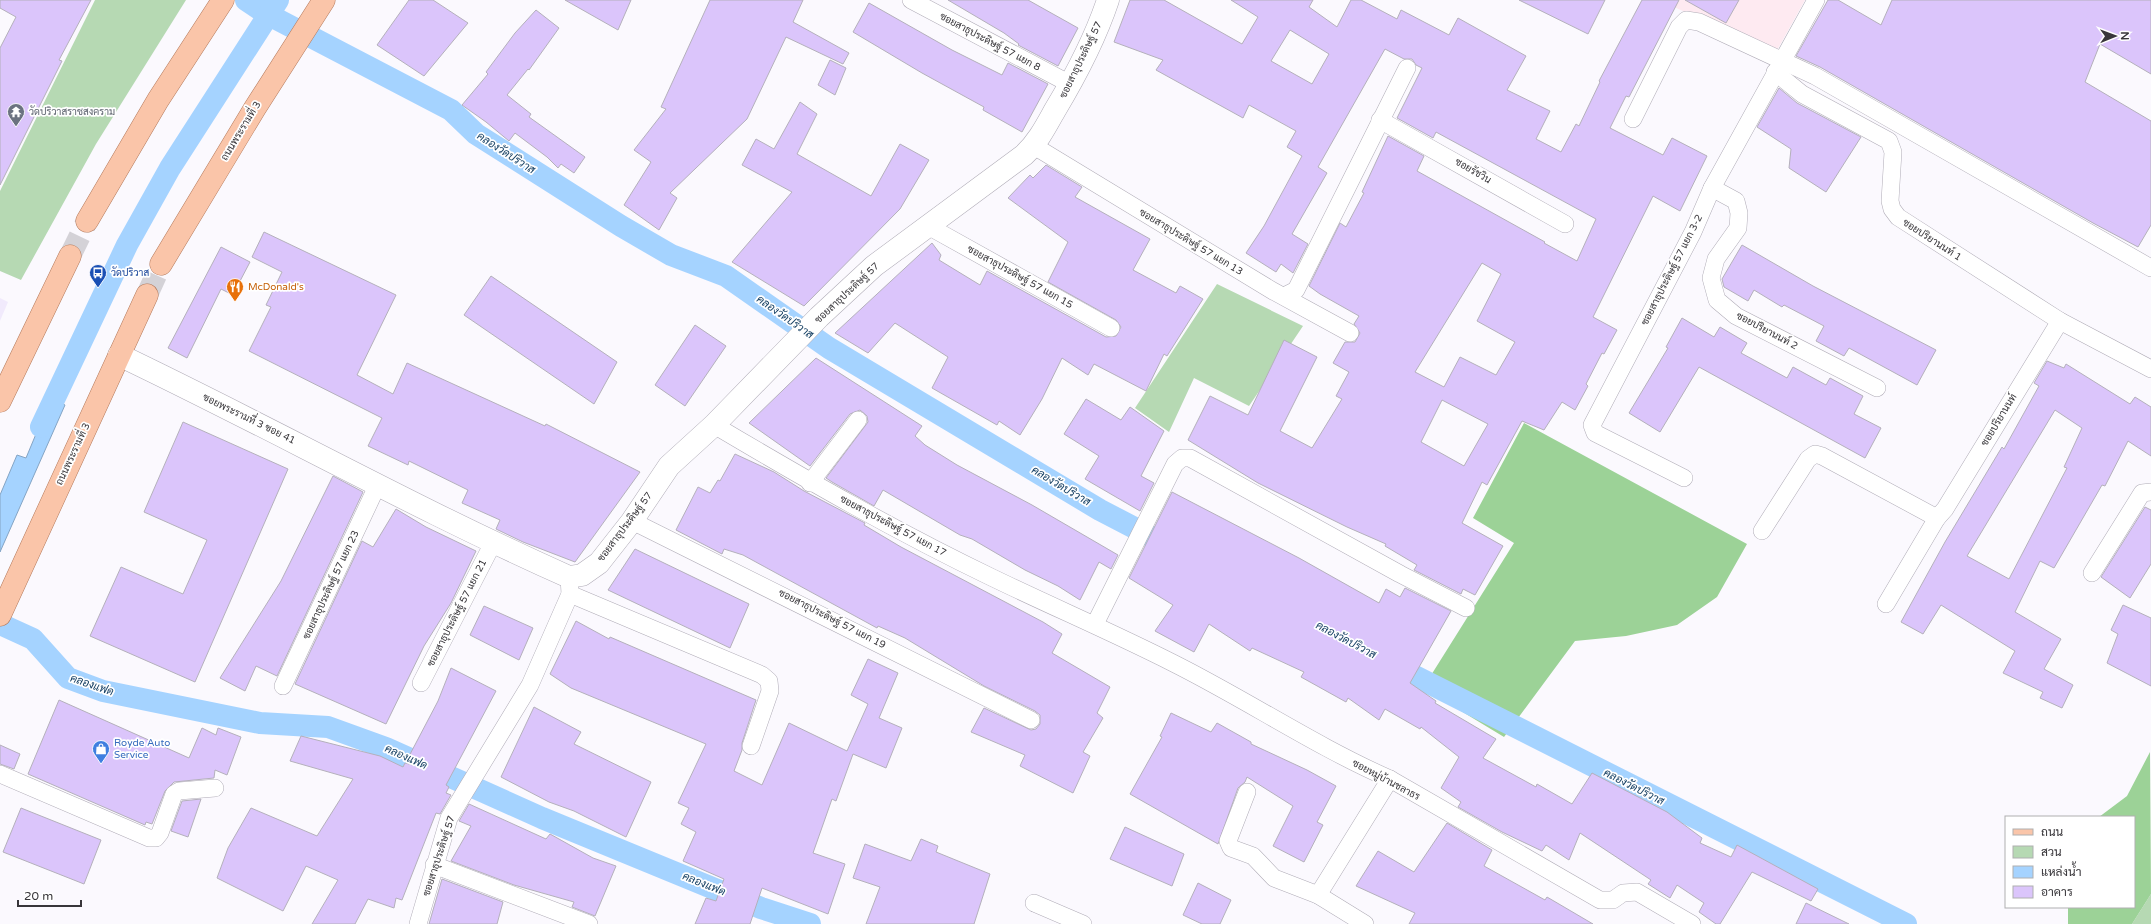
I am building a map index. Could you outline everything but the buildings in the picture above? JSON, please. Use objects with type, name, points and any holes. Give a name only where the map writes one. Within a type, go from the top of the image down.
[{"type":"main road","points":[[87,221],[158,100],[222,1]]},
{"type":"main road","name":"ถนนพระรามที่ 3","points":[[161,264],[320,5]]},
{"type":"main road","points":[[0,400],[70,256]]},
{"type":"main road","name":"ถนนพระรามที่ 3","points":[[3,607],[147,295]]},
{"type":"street","name":"ซอยสาธุประดิษฐ์ 57 แยก 8","points":[[911,0],[1070,84]]},
{"type":"street","name":"ซอยสาธุประดิษฐ์ 57","points":[[418,924],[434,865],[449,818],[530,685],[569,586],[599,562],[632,521],[669,466],[714,424],[819,317],[874,266],[1034,146],[1070,84],[1098,28],[1108,0]]},
{"type":"street","name":"ซอยสาธุประดิษฐ์ 57 แยก 3-2","points":[[1684,478],[1595,433],[1592,425],[1692,232],[1712,188],[1778,66],[1816,0]]},
{"type":"street","points":[[1633,119],[1679,27],[1686,20],[1699,22],[1778,66],[1814,76],[2151,268]]},
{"type":"street","name":"ซอยปริยานนท์ 1","points":[[1778,66],[1802,94],[1889,141],[1893,152],[1890,201],[1892,208],[1898,217],[2060,321],[2151,369]]},
{"type":"street","points":[[1284,296],[1296,290],[1407,68]]},
{"type":"street","name":"ซอยรัชวิน","points":[[1380,120],[1565,224]]},
{"type":"street","name":"ซอยสาธุประดิษฐ์ 57 แยก 13","points":[[1034,146],[1150,218],[1350,333]]},
{"type":"street","name":"ซอยปริยานนท์ 2","points":[[1712,188],[1736,201],[1739,213],[1738,228],[1716,259],[1711,278],[1717,300],[1736,316],[1877,388]]},
{"type":"street","name":"ซอยสาธุประดิษฐ์ 57 แยก 15","points":[[928,226],[1111,328]]},
{"type":"street","name":"ซอยปริยานนท์","points":[[1886,604],[1937,518],[1949,502],[2060,321]]},
{"type":"street","name":"ซอยพระรามที่ 3 ซอย 41","points":[[120,355],[378,484]]},
{"type":"street","points":[[810,483],[858,420]]},
{"type":"street","name":"ซอยสาธุประดิษฐ์ 57 แยก 17","points":[[714,424],[810,483],[992,578],[1078,617]]},
{"type":"street","points":[[1762,531],[1808,459],[1815,454],[1822,456],[1937,518]]},
{"type":"street","points":[[1095,624],[1175,464],[1182,458],[1190,458],[1400,574],[1466,608]]},
{"type":"street","points":[[378,484],[493,543],[569,586],[762,676],[769,681],[770,691],[751,746]]},
{"type":"street","name":"ซอยสาธุประดิษฐ์ 57 แยก 23","points":[[283,686],[378,484]]},
{"type":"street","points":[[2092,573],[2142,493],[2151,492]]},
{"type":"street","name":"ซอยสาธุประดิษฐ์ 57 แยก 19","points":[[632,521],[1031,720]]},
{"type":"street","name":"ซอยสาธุประดิษฐ์ 57 แยก 21","points":[[421,684],[493,543]]},
{"type":"street","name":"ซอยหมู่บ้านชลาธร","points":[[1078,617],[1201,677],[1360,766],[1390,779],[1600,900],[1613,900],[1623,894],[1637,892],[1692,924]]},
{"type":"street","points":[[0,774],[148,838],[156,838],[160,833],[174,794],[179,791],[215,788]]},
{"type":"street","points":[[1318,895],[1390,779]]},
{"type":"street","points":[[1247,792],[1228,841],[1230,848],[1253,856],[1274,878],[1318,895],[1365,924]]},
{"type":"street","points":[[434,865],[589,924]]},
{"type":"street","points":[[1034,903],[1083,924]]},
{"type":"shaded area","points":[[1658,0],[1805,0],[1776,52]]},
{"type":"shaded area","points":[[0,298],[8,302],[0,321]]},
{"type":"green space","points":[[95,0],[186,0],[96,144],[21,280],[0,271],[0,191]]},
{"type":"green space","points":[[1217,284],[1303,326],[1249,406],[1194,378],[1169,432],[1135,408]]},
{"type":"green space","points":[[1524,423],[1747,544],[1717,597],[1677,625],[1626,636],[1575,641],[1504,737],[1423,688],[1514,543],[1473,518]]},
{"type":"green space","points":[[2150,752],[2151,894],[2132,924],[2068,924],[2068,908],[2135,908],[2135,816],[2100,816],[2127,796]]},
{"type":"green space","points":[[2151,894],[2151,924],[2132,924]]},
{"type":"water","points":[[51,398],[65,405],[0,552],[0,495],[17,455],[26,458]]},
{"type":"waterway","name":"คลองวัดปริวาส","points":[[246,0],[267,14],[451,110],[476,134],[621,226],[671,255],[726,276],[829,348],[1100,510],[1177,550]]},
{"type":"waterway","points":[[41,427],[127,245],[170,168],[278,0]]},
{"type":"waterway","name":"คลองแฟด","points":[[0,624],[33,639],[68,678],[103,691],[260,723],[328,727],[386,748],[542,818],[761,908],[810,924]]},
{"type":"waterway","name":"คลองวัดปริวาส","points":[[1387,662],[1906,924]]},
{"type":"tunnel","points":[[70,256],[87,221]]},
{"type":"tunnel","points":[[147,295],[161,264]]},
{"type":"place","name":"วัดปริวาสราชสงคราม","points":[[16,127]]},
{"type":"place","name":"วัดปริวาส","points":[[98,288]]},
{"type":"place","name":"McDonald's","points":[[235,302]]},
{"type":"place","name":"Royde Auto Service","points":[[101,764]]}]
